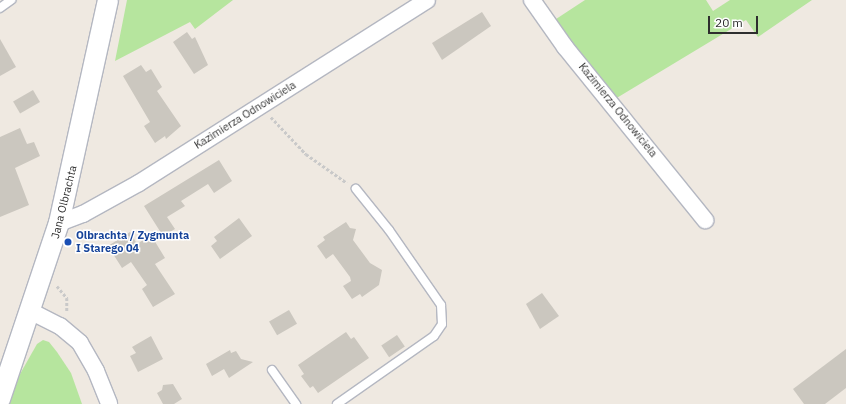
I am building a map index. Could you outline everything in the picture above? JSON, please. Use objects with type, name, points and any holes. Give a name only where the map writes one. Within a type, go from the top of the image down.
[{"type":"street","name":"Jana Olbrachta","points":[[0,399],[59,223],[108,0]]},
{"type":"street","name":"Kazimierza Odnowiciela","points":[[59,223],[84,214],[139,183],[427,0]]},
{"type":"street","name":"Kazimierza Odnowiciela","points":[[532,0],[565,47],[705,220]]},
{"type":"street","points":[[30,311],[60,326],[80,343],[96,371],[109,404]]},
{"type":"lane","points":[[0,8],[11,0]]},
{"type":"lane","points":[[337,404],[434,336],[442,324],[441,304],[390,230],[356,189]]},
{"type":"lane","points":[[272,370],[296,404]]},
{"type":"path","points":[[258,107],[278,122],[306,154],[356,189]]},
{"type":"path","points":[[54,282],[67,298],[66,315]]},
{"type":"green space","points":[[127,0],[233,0],[195,29],[190,22],[115,61]]},
{"type":"green space","points":[[585,0],[706,0],[713,11],[730,0],[812,0],[758,37],[746,20],[615,99],[568,36],[553,21]]},
{"type":"green space","points":[[43,340],[49,342],[71,373],[82,404],[9,404],[20,374],[37,344]]},
{"type":"building","points":[[482,12],[491,26],[442,60],[432,43]]},
{"type":"building","points":[[187,32],[192,39],[195,37],[208,65],[194,74],[173,42]]},
{"type":"building","points":[[0,39],[16,67],[0,76]]},
{"type":"building","points":[[141,65],[146,72],[151,69],[162,87],[157,91],[181,126],[166,139],[165,136],[155,143],[144,126],[150,122],[123,76]]},
{"type":"building","points":[[33,90],[40,102],[20,114],[13,102]]},
{"type":"building","points":[[20,128],[27,144],[34,142],[40,156],[15,168],[29,205],[0,217],[0,137]]},
{"type":"building","points":[[219,160],[232,181],[214,193],[208,184],[181,201],[185,206],[167,217],[175,229],[163,236],[144,206]]},
{"type":"building","points":[[239,218],[252,236],[220,259],[211,246],[217,241],[214,237]]},
{"type":"building","points":[[346,222],[350,228],[356,229],[353,240],[370,263],[382,270],[379,285],[362,297],[360,294],[352,299],[343,286],[351,281],[350,277],[333,254],[326,259],[317,246],[325,240],[323,237]]},
{"type":"building","points":[[130,232],[137,244],[151,235],[165,258],[155,264],[175,294],[153,307],[142,289],[147,285],[131,262],[122,268],[108,246]]},
{"type":"building","points":[[542,293],[559,316],[540,329],[526,304]]},
{"type":"building","points":[[289,310],[297,324],[277,335],[269,322]]},
{"type":"building","points":[[346,332],[351,339],[354,337],[369,358],[318,393],[313,386],[310,388],[301,376],[304,374],[298,365]]},
{"type":"building","points":[[397,335],[405,347],[389,357],[381,346]]},
{"type":"building","points":[[151,336],[163,359],[138,372],[130,356],[136,353],[132,347]]},
{"type":"building","points":[[846,349],[846,388],[825,404],[804,404],[793,389]]},
{"type":"building","points":[[230,350],[231,353],[236,351],[241,359],[253,362],[229,378],[224,369],[212,376],[206,364]]},
{"type":"building","points":[[173,384],[182,399],[174,404],[163,404],[157,393],[162,390],[163,385]]},
{"type":"place","name":"Olbrachta / Zygmunta I Starego 04","points":[[68,242]]}]
